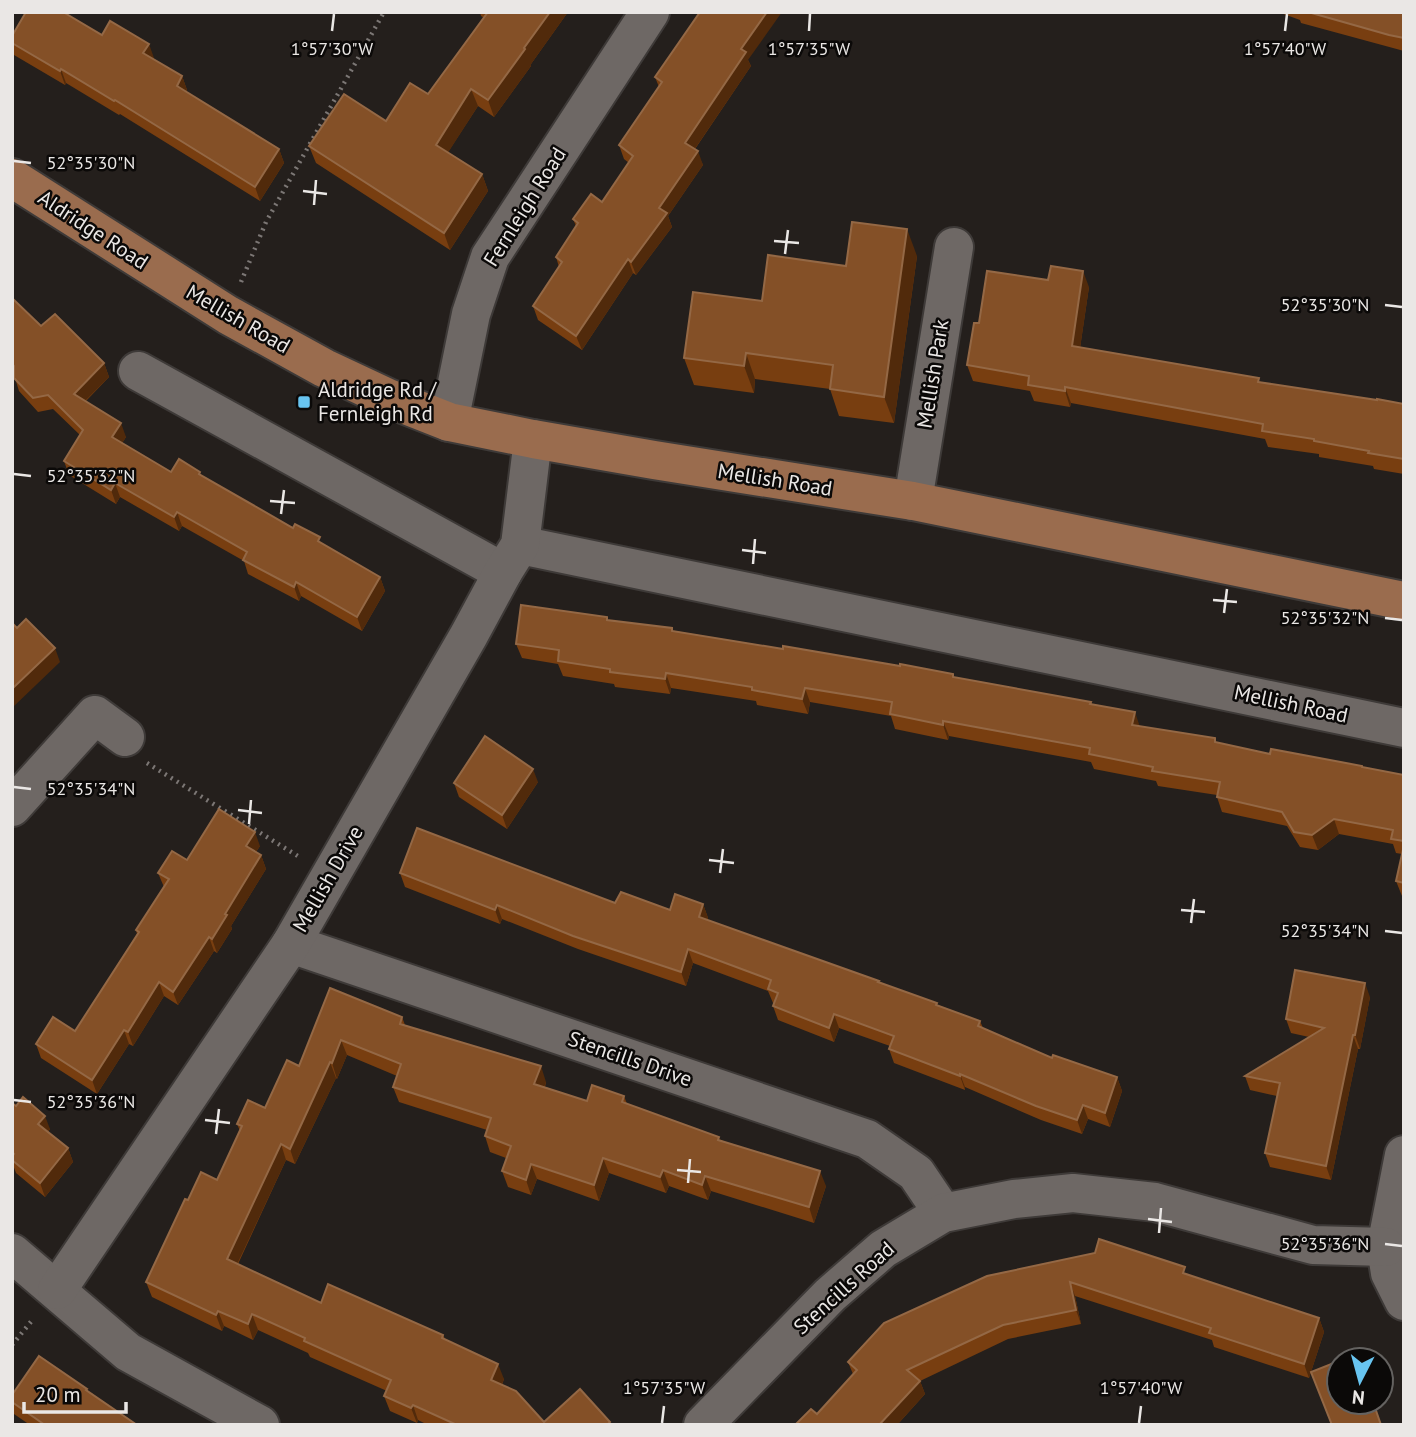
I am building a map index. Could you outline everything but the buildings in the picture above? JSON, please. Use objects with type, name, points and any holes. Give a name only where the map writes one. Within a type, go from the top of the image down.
[{"type":"main road","name":"Aldridge Road","points":[[12,178],[174,282]]},
{"type":"main road","name":"Mellish Road","points":[[174,282],[324,368],[388,398],[449,422],[668,463],[912,501],[1404,601]]},
{"type":"street","name":"Fernleigh Road","points":[[449,422],[471,314],[490,257],[650,12]]},
{"type":"street","name":"Mellish Park","points":[[912,501],[954,247]]},
{"type":"street","name":"Mellish Road","points":[[138,371],[512,558],[1404,728]]},
{"type":"street","name":"Mellish Drive","points":[[57,1290],[291,944],[469,635],[512,558],[533,439]]},
{"type":"street","points":[[12,807],[95,715],[125,737]]},
{"type":"street","name":"Stencills Drive","points":[[291,944],[867,1139],[916,1173],[943,1213]]},
{"type":"street","points":[[1404,1155],[1386,1247],[1390,1273],[1404,1301]]},
{"type":"street","name":"Stencills Road","points":[[703,1425],[830,1295],[883,1249],[943,1213],[1014,1199],[1073,1193],[1155,1202],[1313,1245],[1386,1247]]},
{"type":"street","points":[[12,1254],[128,1352],[260,1425]]},
{"type":"path","points":[[228,315],[266,222],[384,12]]},
{"type":"path","points":[[125,737],[133,754],[330,876]]},
{"type":"place","name":"Aldridge Rd / Fernleigh Rd","points":[[304,402]]}]
